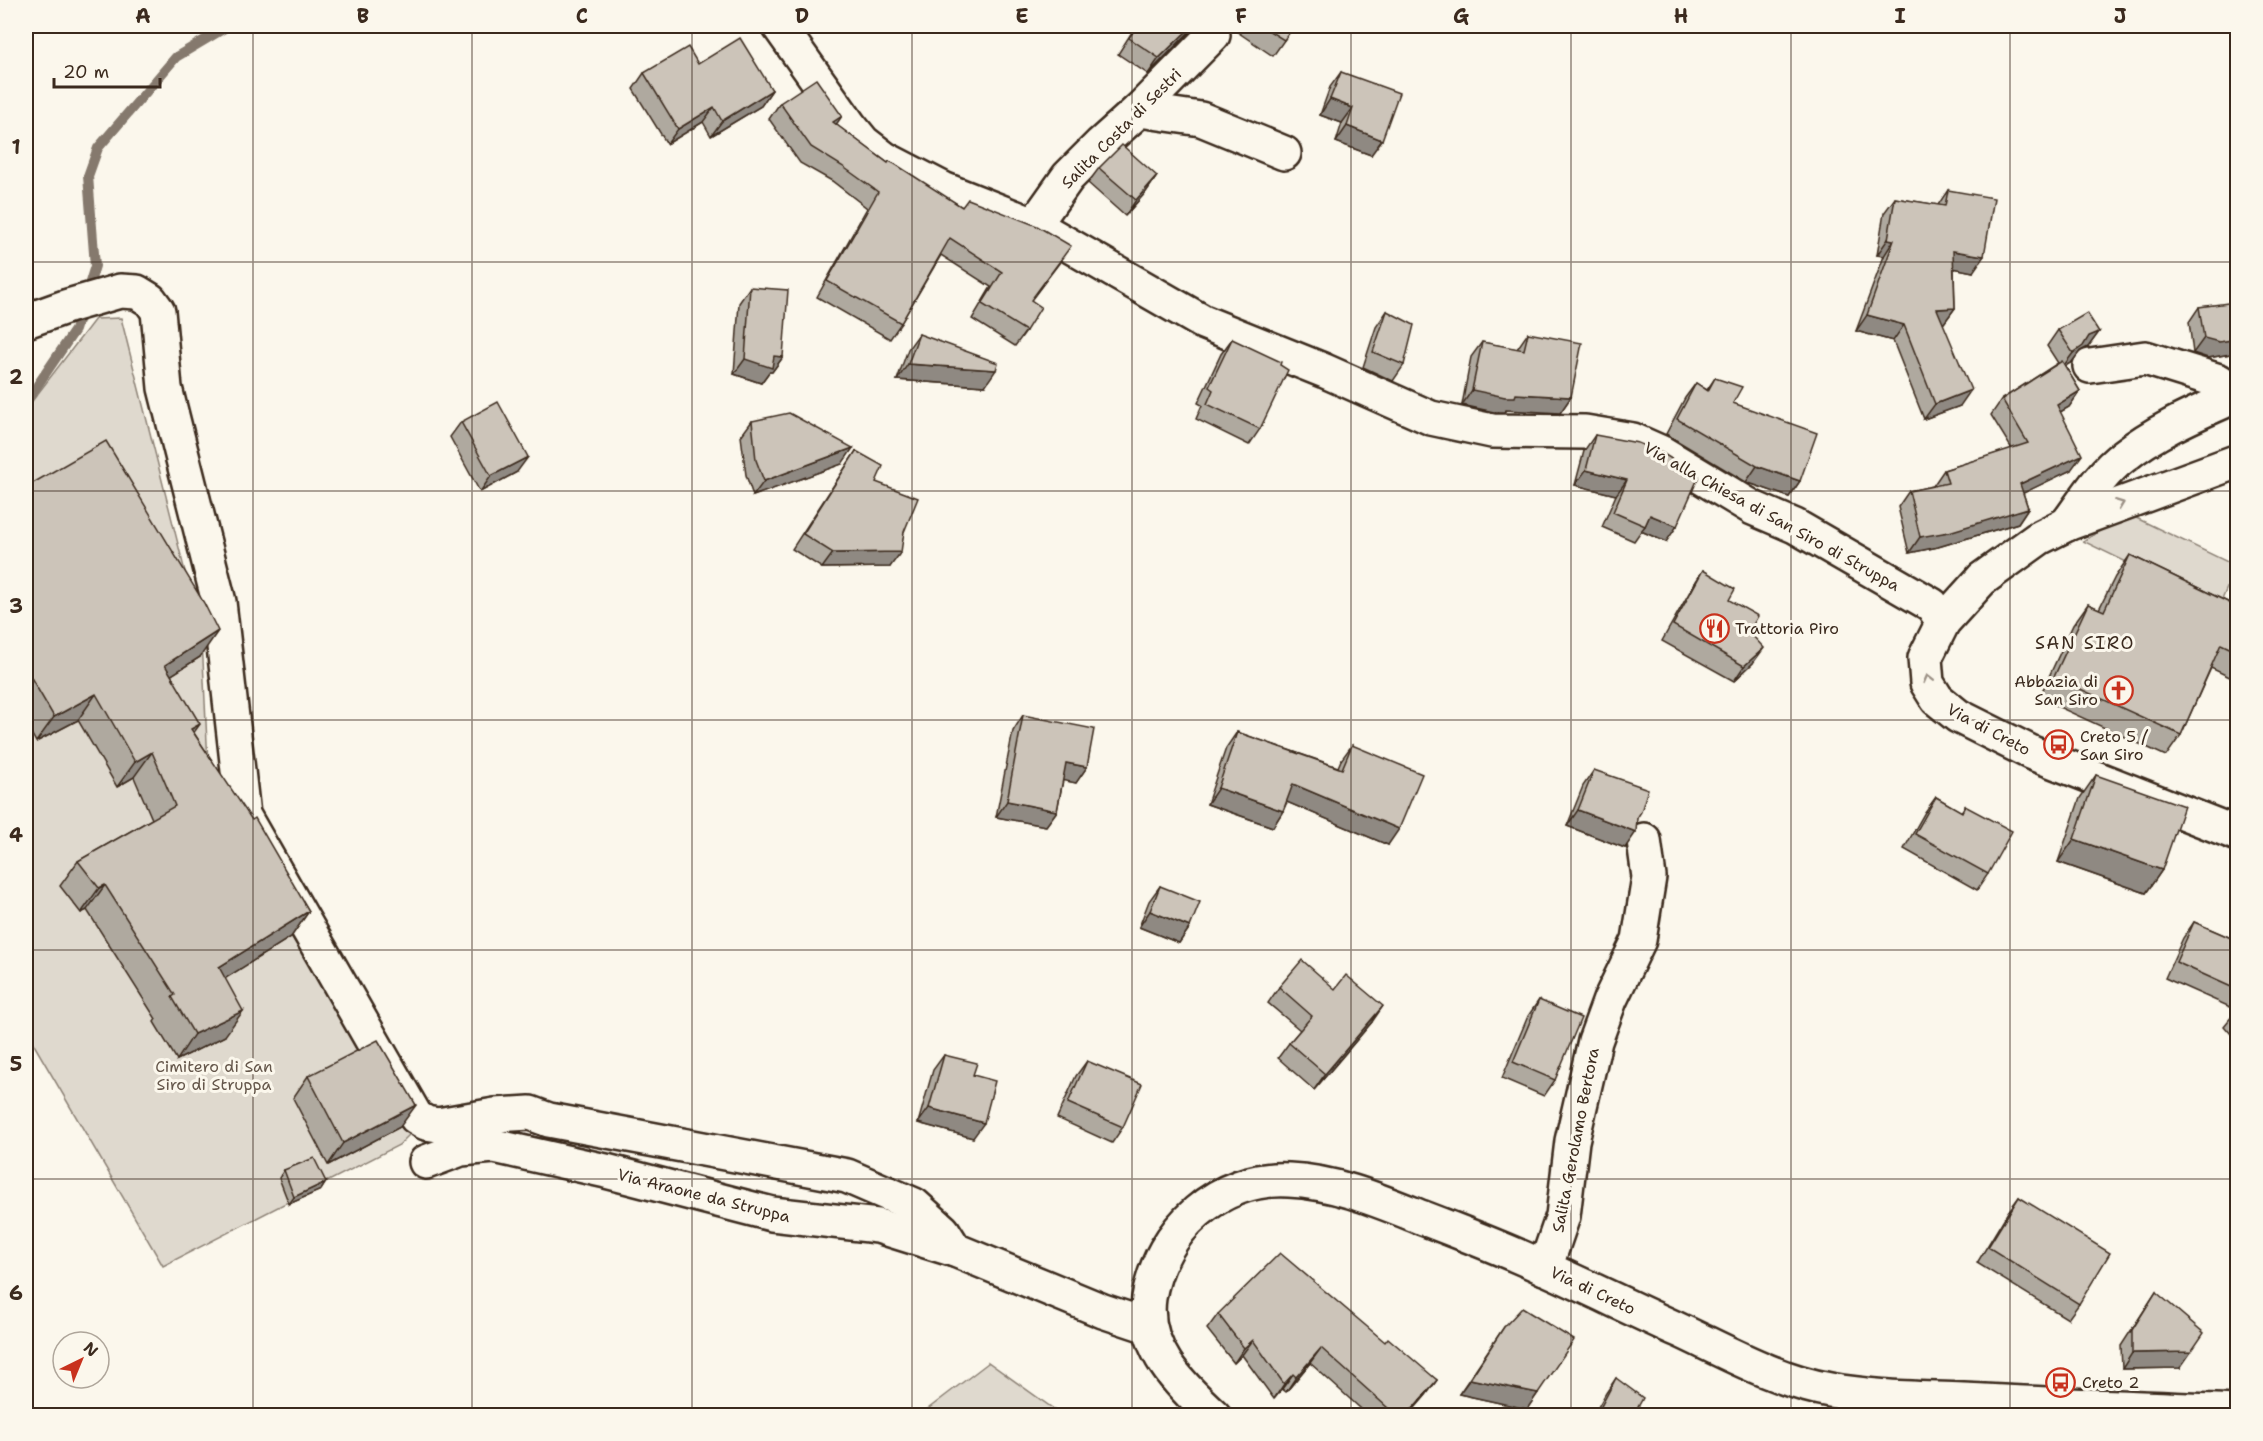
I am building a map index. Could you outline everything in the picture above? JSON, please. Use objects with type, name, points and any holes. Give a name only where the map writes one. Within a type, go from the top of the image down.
[{"type":"street","name":"Via alla Chiesa di San Siro di Struppa","points":[[779,26],[863,142],[885,159],[943,189],[1034,225],[1203,322],[1325,371],[1431,418],[1492,431],[1585,432],[1633,440],[1660,452],[1753,508],[1795,526],[1932,605],[1943,622]]},
{"type":"street","name":"Salita Costa di Sestri","points":[[1034,225],[1068,177],[1139,110],[1213,35]]},
{"type":"street","points":[[1139,110],[1201,119],[1284,153]]},
{"type":"street","points":[[26,321],[120,291],[137,292],[150,300],[158,311],[165,388],[219,602],[243,815],[416,1117],[426,1123],[438,1125],[495,1115],[530,1113],[549,1120],[847,1176],[914,1205],[943,1232],[955,1250]]},
{"type":"street","points":[[2067,524],[2096,485],[2123,456],[2170,426],[2222,402],[2228,388],[2219,381],[2145,358],[2090,366]]},
{"type":"street","name":"Via di Creto","points":[[2238,461],[2067,524],[2038,538],[1982,579],[1943,622],[1925,658],[1927,683],[1937,699],[1958,716],[2032,753],[2238,834]]},
{"type":"street","name":"Salita Gerolamo Bertora","points":[[1545,1268],[1563,1216],[1572,1142],[1595,1041],[1610,1000],[1639,940],[1649,877],[1644,840]]},
{"type":"street","name":"Via Araone da Struppa","points":[[426,1162],[461,1149],[494,1146],[606,1171],[772,1215],[878,1226],[955,1250],[1103,1311],[1148,1326]]},
{"type":"street","name":"Via di Creto","points":[[1214,1416],[1184,1389],[1163,1362],[1148,1326],[1149,1302],[1154,1276],[1168,1247],[1183,1224],[1220,1194],[1253,1183],[1286,1179],[1326,1183],[1368,1197],[1545,1268],[1742,1359],[1796,1381],[1830,1390],[1946,1399],[2238,1412]]},
{"type":"green space","name":"Cimitero di San Siro di Struppa","points":[[121,318],[202,639],[210,806],[413,1131],[399,1145],[163,1266],[26,1031],[26,409],[95,319]]},
{"type":"green space","points":[[2128,514],[2236,566],[2219,607],[2083,541]]},
{"type":"green space","points":[[988,1362],[1062,1415],[920,1415]]},
{"type":"building","points":[[1137,26],[1192,26],[1159,58],[1129,38]]},
{"type":"building","points":[[1261,26],[1294,26],[1284,40]]},
{"type":"building","points":[[740,38],[772,90],[722,121],[714,107],[678,129],[644,73],[688,47],[698,64]]},
{"type":"building","points":[[1341,72],[1399,93],[1382,140],[1347,126],[1353,108],[1330,99]]},
{"type":"building","points":[[816,79],[842,116],[833,122],[888,163],[889,161],[895,164],[962,207],[968,199],[1037,226],[1071,246],[1031,300],[1041,307],[1026,331],[982,304],[1002,272],[950,238],[901,323],[827,281],[878,192],[811,147],[780,103]]},
{"type":"building","points":[[1122,145],[1157,176],[1136,200],[1099,168]]},
{"type":"building","points":[[1948,190],[1994,198],[1984,256],[1953,251],[1955,308],[1937,309],[1971,390],[1935,404],[1904,325],[1867,315],[1894,240],[1888,239],[1895,198],[1945,206]]},
{"type":"building","points":[[750,287],[788,290],[783,357],[774,356],[772,368],[745,359]]},
{"type":"building","points":[[2235,302],[2238,316],[2238,339],[2219,342],[2204,338],[2199,307]]},
{"type":"building","points":[[1387,311],[1414,325],[1404,365],[1373,352]]},
{"type":"building","points":[[2087,313],[2099,332],[2089,336],[2083,346],[2073,353],[2058,330]]},
{"type":"building","points":[[1528,333],[1582,343],[1571,397],[1516,394],[1515,397],[1505,397],[1472,390],[1482,342],[1524,350]]},
{"type":"building","points":[[919,334],[998,363],[996,370],[908,364]]},
{"type":"building","points":[[1232,339],[1281,362],[1280,365],[1288,370],[1260,429],[1207,404],[1213,390],[1209,387]]},
{"type":"building","points":[[2062,361],[2080,391],[2057,405],[2082,455],[2020,484],[2028,508],[1949,532],[1920,537],[1909,491],[1948,483],[1944,470],[2028,443],[2002,399]]},
{"type":"building","points":[[1715,378],[1742,387],[1733,403],[1817,433],[1800,481],[1757,466],[1677,419],[1696,383],[1708,391]]},
{"type":"building","points":[[498,402],[528,457],[491,476],[461,422]]},
{"type":"building","points":[[789,413],[853,448],[764,481],[756,460],[752,421]]},
{"type":"building","points":[[1595,435],[1638,443],[1662,453],[1699,476],[1677,526],[1650,515],[1645,526],[1613,512],[1627,480],[1586,470]]},
{"type":"building","points":[[106,441],[204,603],[218,631],[165,665],[200,724],[191,729],[252,820],[255,818],[309,911],[219,967],[243,1011],[194,1034],[172,997],[175,995],[105,885],[99,888],[78,861],[175,806],[152,752],[135,762],[96,694],[54,717],[26,669],[26,487]]},
{"type":"building","points":[[856,451],[883,466],[876,482],[918,498],[904,532],[901,552],[833,553],[803,534]]},
{"type":"building","points":[[2130,555],[2238,607],[2238,652],[2221,644],[2181,735],[2054,677],[2088,604],[2104,611]]},
{"type":"building","points":[[1703,570],[1735,589],[1729,600],[1758,616],[1749,632],[1764,648],[1744,666],[1673,625]]},
{"type":"building","points":[[1023,715],[1094,729],[1087,767],[1066,763],[1057,811],[1007,801]]},
{"type":"building","points":[[1237,732],[1342,769],[1352,745],[1422,774],[1399,829],[1293,784],[1283,811],[1218,788]]},
{"type":"building","points":[[1594,770],[1648,789],[1637,818],[1636,832],[1578,810]]},
{"type":"building","points":[[2096,775],[2184,806],[2162,870],[2074,839]]},
{"type":"building","points":[[1936,797],[1962,812],[1965,806],[2012,831],[1988,874],[1915,834]]},
{"type":"building","points":[[1160,886],[1200,902],[1190,927],[1150,911]]},
{"type":"building","points":[[2194,922],[2238,941],[2238,990],[2176,962]]},
{"type":"building","points":[[1302,960],[1335,989],[1346,975],[1383,1006],[1325,1074],[1289,1043],[1312,1016],[1279,987]]},
{"type":"building","points":[[1539,1000],[1581,1018],[1555,1080],[1513,1062]]},
{"type":"building","points":[[378,1040],[416,1105],[343,1143],[308,1076]]},
{"type":"building","points":[[944,1055],[977,1063],[973,1075],[995,1081],[984,1123],[929,1108]]},
{"type":"building","points":[[1087,1061],[1142,1084],[1123,1127],[1068,1103]]},
{"type":"building","points":[[314,1158],[326,1182],[294,1197],[284,1170]]},
{"type":"building","points":[[2019,1197],[2110,1253],[2079,1304],[1988,1247]]},
{"type":"building","points":[[1280,1253],[1385,1342],[1388,1338],[1437,1380],[1406,1416],[1397,1416],[1321,1348],[1296,1377],[1293,1374],[1284,1384],[1253,1340],[1244,1348],[1218,1314]]},
{"type":"building","points":[[2156,1292],[2204,1333],[2191,1352],[2132,1353],[2132,1330]]},
{"type":"building","points":[[1522,1308],[1574,1340],[1538,1393],[1470,1379],[1504,1327]]},
{"type":"building","points":[[1616,1378],[1643,1398],[1633,1416],[1596,1416]]},
{"type":"waterway","points":[[26,402],[75,330],[95,266],[88,176],[98,148],[176,57],[228,26]]},
{"type":"place","name":"Trattoria Piro","points":[[1714,628]]},
{"type":"place","name":"Abbazia di San Siro","points":[[2119,690]]},
{"type":"place","name":"Creto 5 / San Siro","points":[[2059,745]]},
{"type":"place","name":"Creto 2","points":[[2061,1382]]},
{"type":"district","name":"SAN SIRO","points":[[2085,643]]}]
